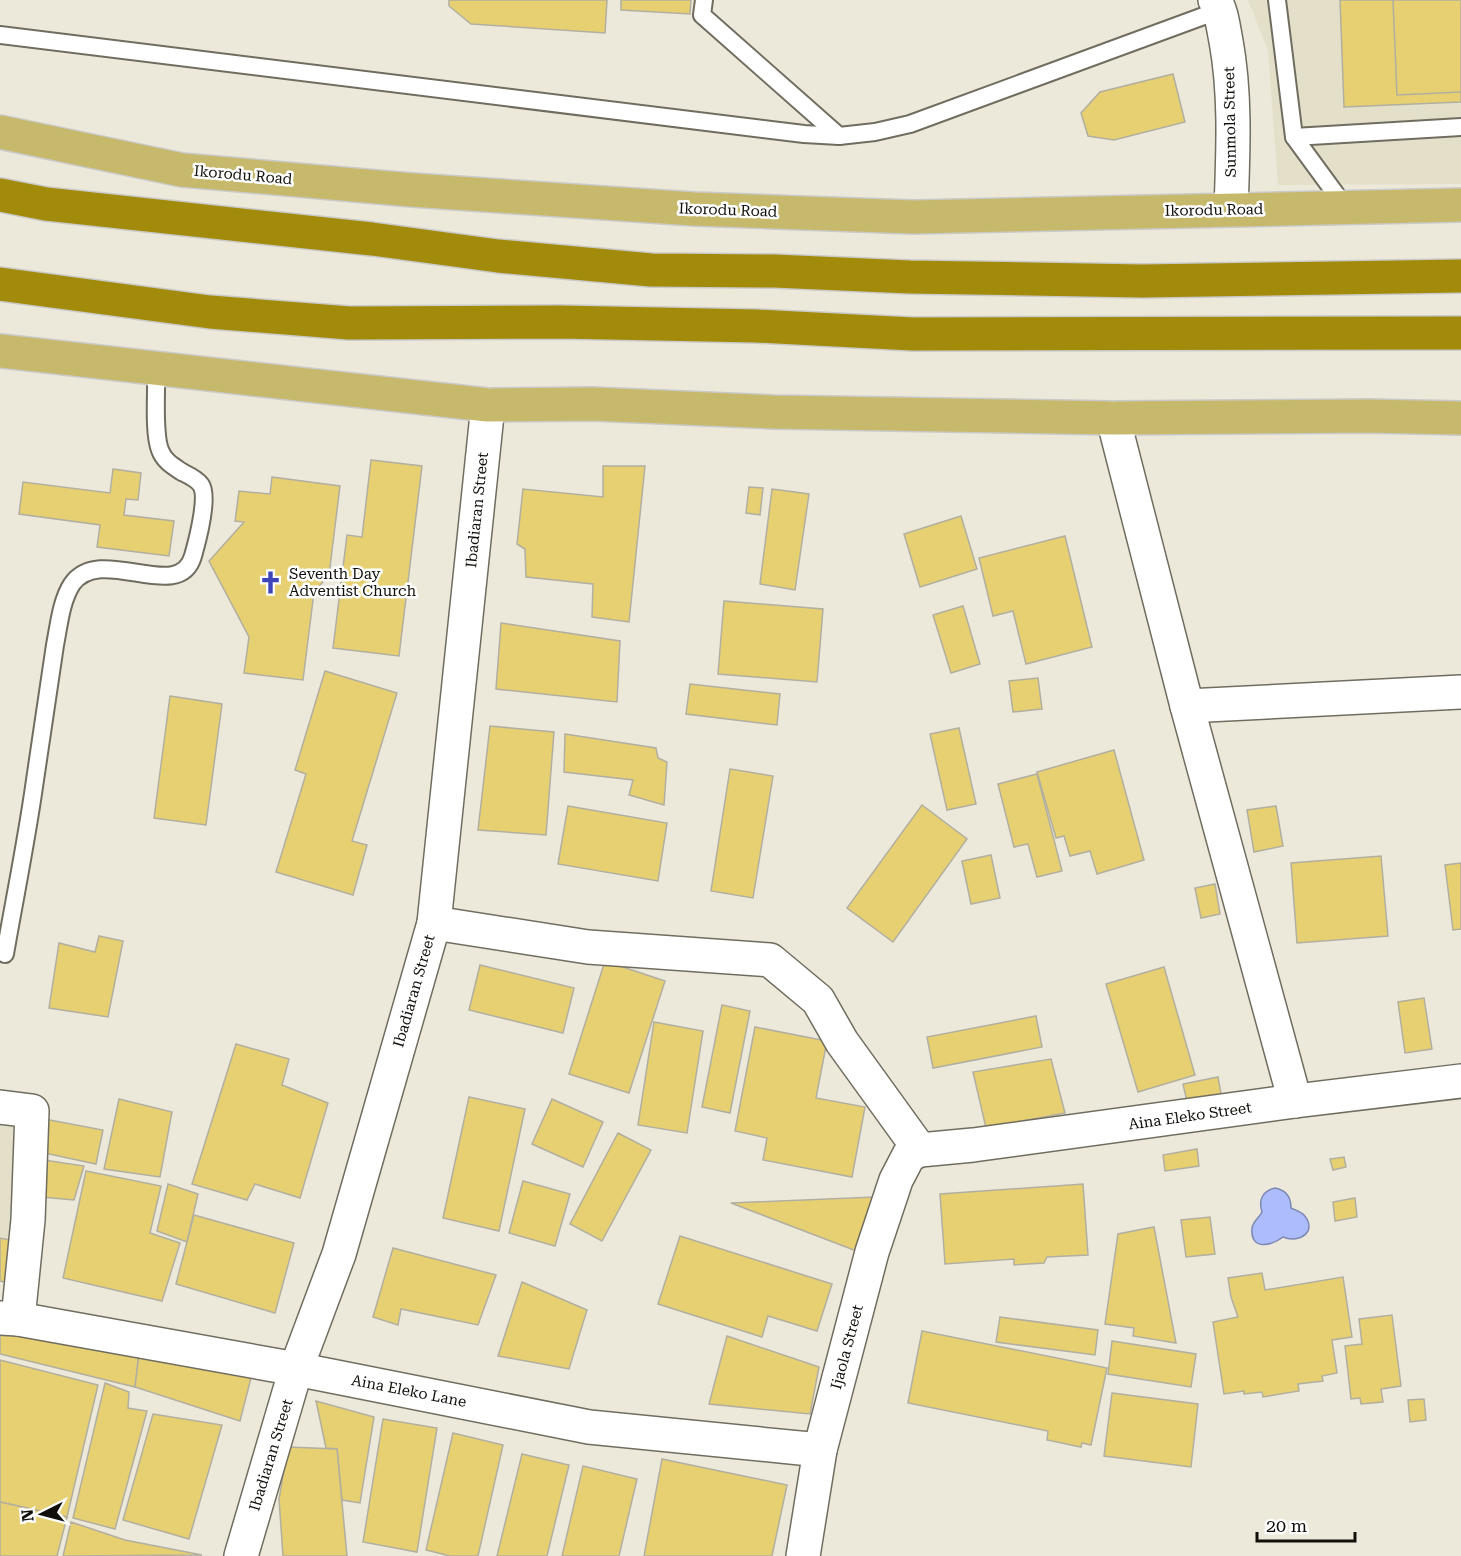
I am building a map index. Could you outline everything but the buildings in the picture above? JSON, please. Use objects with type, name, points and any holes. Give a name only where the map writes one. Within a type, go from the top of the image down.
[{"type":"highway","points":[[0,195],[46,204],[372,239],[498,256],[651,270],[774,271],[922,278],[1142,281],[1461,276]]},
{"type":"highway","points":[[0,284],[210,312],[349,324],[560,322],[756,326],[913,334],[1461,333]]},
{"type":"main road","name":"Ikorodu Road","points":[[0,132],[182,170],[568,202],[694,209],[913,217],[1461,205]]},
{"type":"main road","points":[[0,351],[489,405],[593,404],[774,412],[1113,418],[1368,416],[1461,418]]},
{"type":"street","name":"Sunmola Street","points":[[1218,5],[1229,59],[1233,108],[1231,209]]},
{"type":"street","name":"Ibadiaran Street","points":[[242,1556],[296,1369],[339,1254],[434,923],[489,405]]},
{"type":"street","points":[[1113,418],[1187,706],[1295,1101]]},
{"type":"street","points":[[1187,706],[1461,692]]},
{"type":"street","points":[[434,923],[588,947],[770,960],[818,1000],[842,1042],[920,1150]]},
{"type":"street","name":"Aina Eleko Street","points":[[920,1150],[973,1145],[1295,1101],[1461,1082]]},
{"type":"street","points":[[0,1107],[32,1111],[28,1220],[9,1318]]},
{"type":"street","name":"Ijaola Street","points":[[802,1556],[820,1450],[872,1252],[896,1180],[909,1155],[920,1150]]},
{"type":"street","name":"Aina Eleko Lane","points":[[9,1318],[296,1369],[589,1426],[820,1450]]},
{"type":"lane","points":[[704,0],[702,15],[839,136]]},
{"type":"lane","points":[[1277,0],[1294,137],[1346,208]]},
{"type":"lane","points":[[0,35],[780,131],[839,136],[875,132],[910,123],[1218,5]]},
{"type":"lane","points":[[1294,137],[1461,127]]},
{"type":"lane","points":[[5,954],[35,783],[61,610],[73,583],[90,571],[108,569],[158,576],[176,576],[186,570],[192,558],[202,511],[203,489],[197,481],[172,466],[160,450],[157,428],[156,369]]},
{"type":"shaded area","points":[[1248,0],[1461,0],[1461,184],[1278,185],[1268,50]]},
{"type":"shaded area","points":[[0,1106],[32,1111],[17,1240],[0,1237]]},
{"type":"water","points":[[1275,1188],[1287,1195],[1291,1208],[1304,1215],[1308,1221],[1308,1231],[1305,1235],[1295,1239],[1283,1237],[1273,1243],[1258,1243],[1252,1235],[1252,1228],[1262,1212],[1262,1196]]},
{"type":"place","name":"Seventh Day Adventist Church","points":[[271,583]]}]
